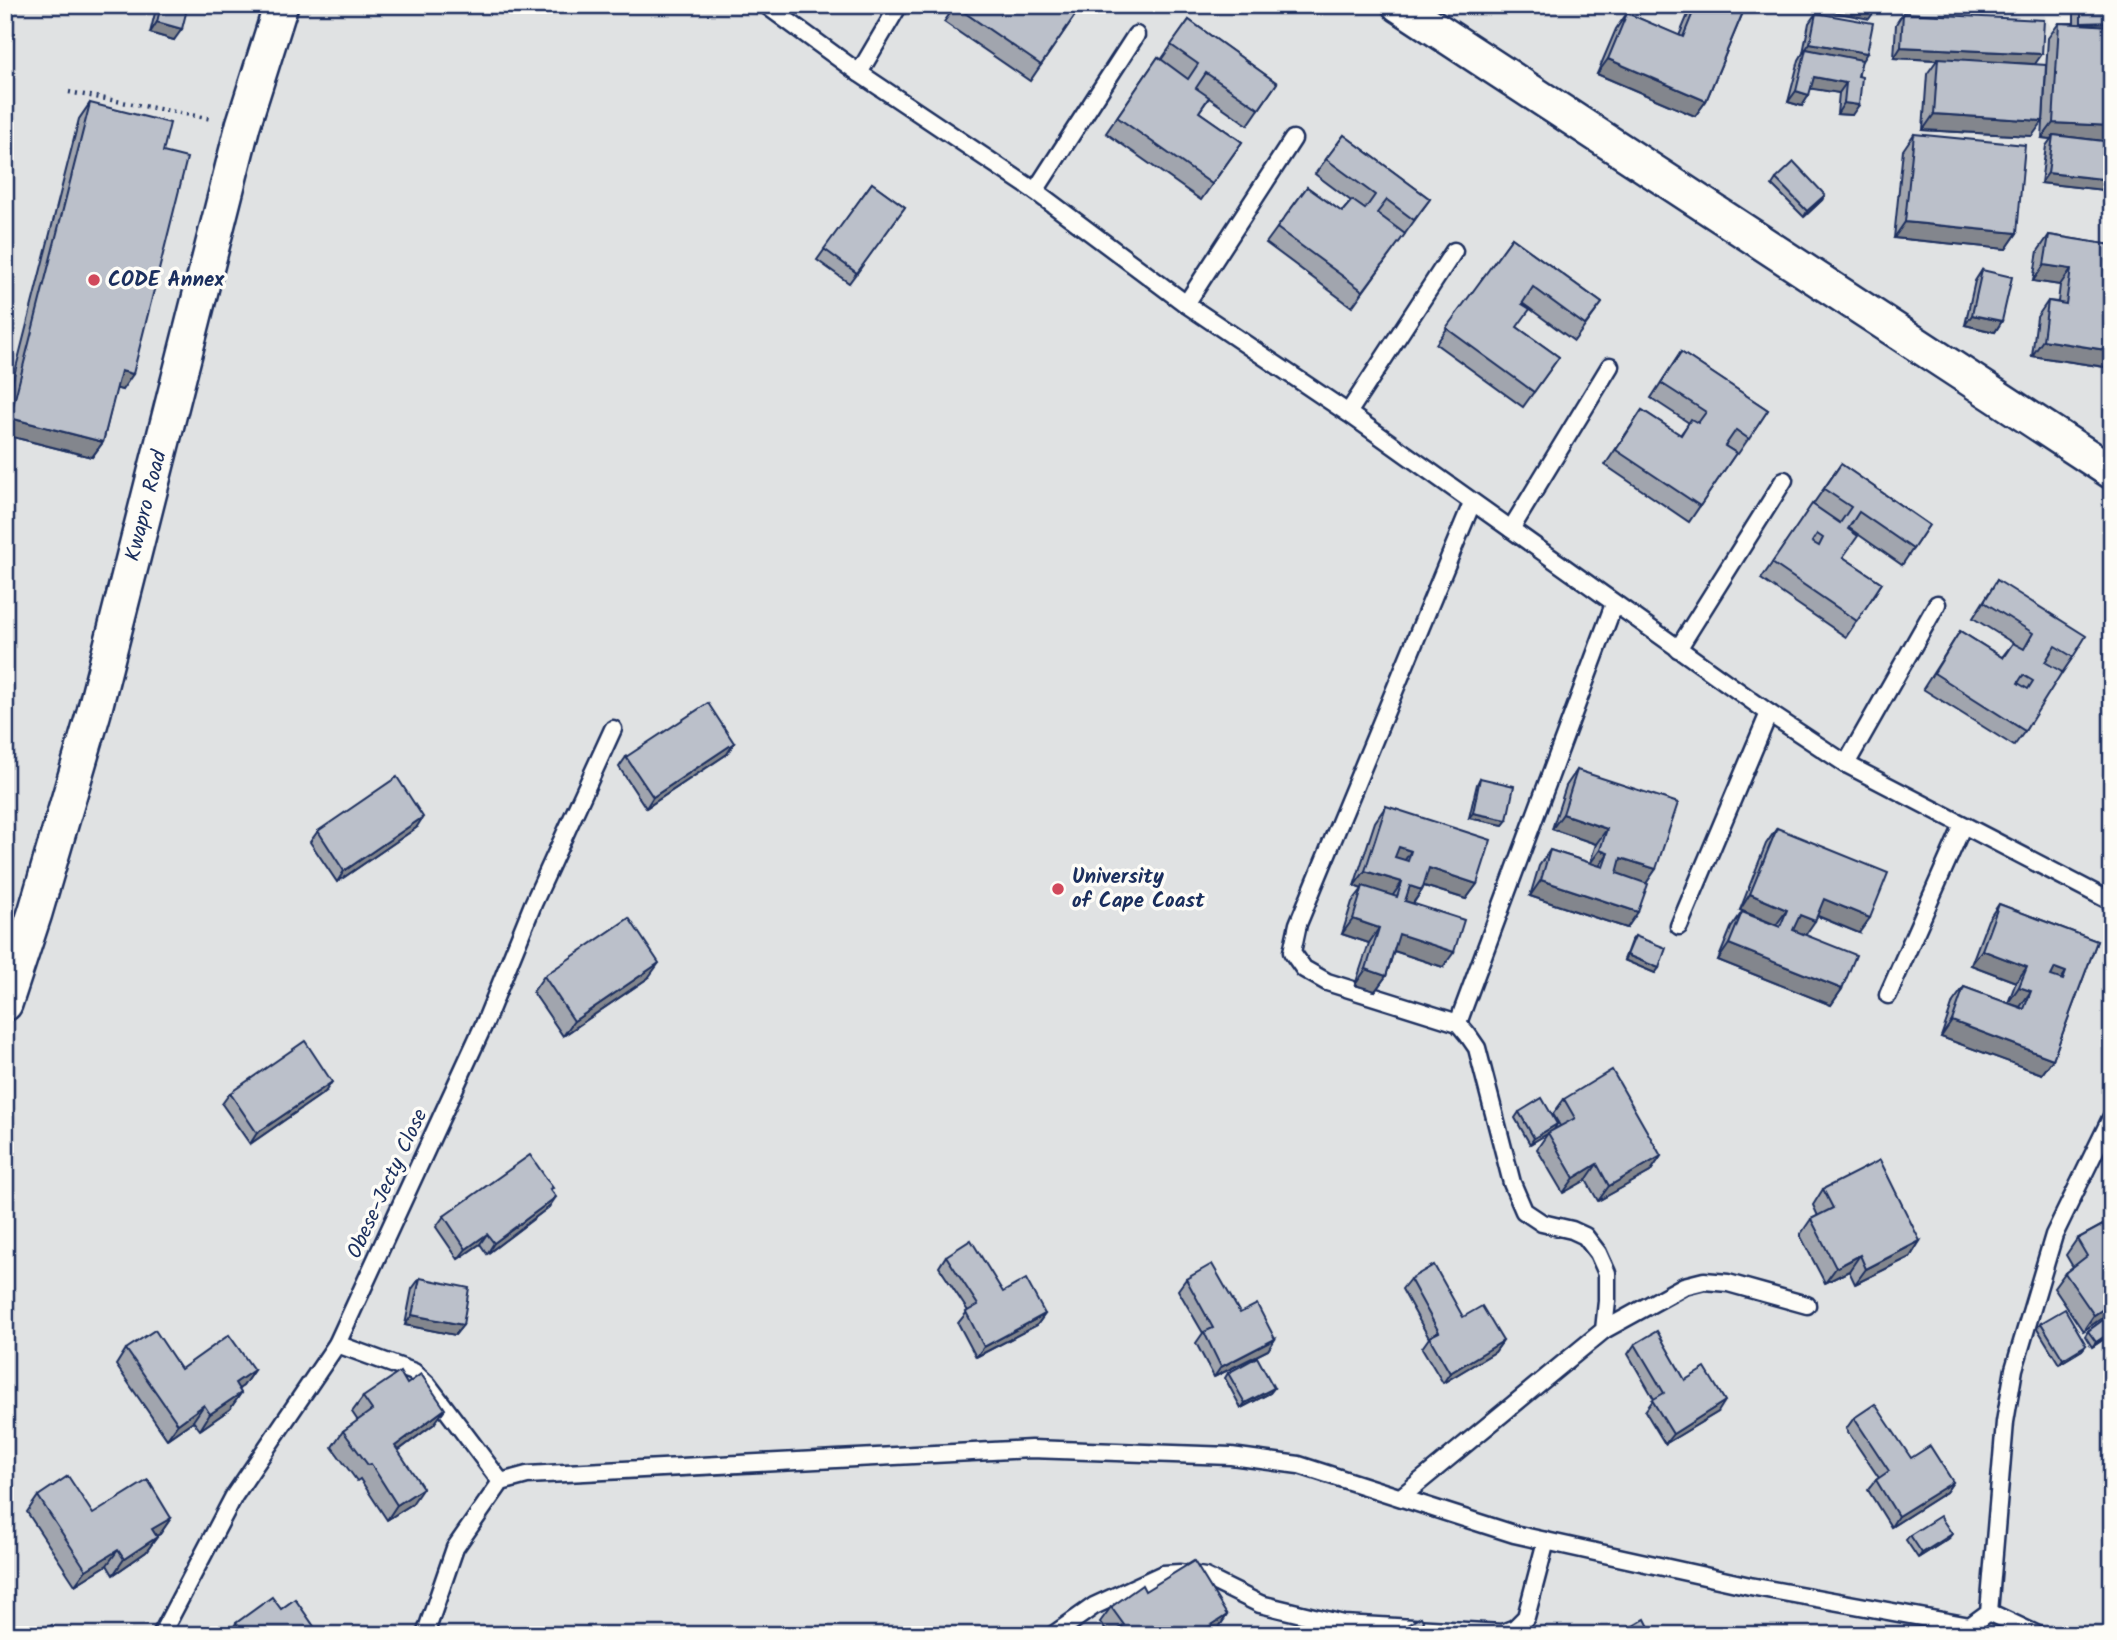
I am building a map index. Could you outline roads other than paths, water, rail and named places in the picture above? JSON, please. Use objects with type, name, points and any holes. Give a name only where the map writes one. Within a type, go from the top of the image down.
[{"type":"street","name":"Kwapro Road","points":[[5,1004],[35,913],[94,712],[243,125],[281,5]]},
{"type":"street","points":[[1399,5],[2112,472]]},
{"type":"lane","points":[[765,5],[859,74],[1035,191],[1186,303],[1348,413],[1769,713],[1846,764],[2112,902]]},
{"type":"lane","points":[[859,74],[900,5]]},
{"type":"lane","points":[[1035,191],[1136,36]]},
{"type":"lane","points":[[1186,303],[1293,139]]},
{"type":"lane","points":[[1348,413],[1454,251]]},
{"type":"lane","points":[[1511,529],[1610,366]]},
{"type":"lane","points":[[1678,649],[1784,480]]},
{"type":"lane","points":[[1472,503],[1298,924],[1292,952],[1304,970],[1327,982],[1458,1023],[1477,1048],[1512,1183],[1524,1211],[1542,1223],[1585,1236],[1598,1253],[1607,1273],[1604,1329]]},
{"type":"lane","points":[[1458,1023],[1614,604]]},
{"type":"lane","points":[[1846,764],[1937,604]]},
{"type":"lane","points":[[1679,926],[1769,713]]},
{"type":"lane","name":"Obese-Jecty Close","points":[[162,1635],[234,1496],[337,1344],[486,1020],[533,904],[613,729]]},
{"type":"lane","points":[[1888,995],[1963,825]]},
{"type":"lane","points":[[425,1635],[455,1548],[501,1482],[527,1475],[1031,1449],[1231,1456],[1299,1465],[1514,1534],[1750,1586],[1970,1626],[1989,1612],[2005,1422],[2014,1369],[2054,1235],[2112,1116]]},
{"type":"lane","points":[[1401,1497],[1604,1329],[1684,1286],[1704,1281],[1728,1283],[1807,1306]]},
{"type":"lane","points":[[337,1344],[414,1372],[428,1385],[501,1482]]},
{"type":"lane","points":[[1053,1635],[1094,1606],[1163,1574],[1180,1573],[1205,1577],[1260,1604],[1343,1625],[1502,1633],[1515,1628],[1526,1617],[1546,1541]]},
{"type":"lane","points":[[1989,1612],[2038,1635]]},
{"type":"place","name":"CODE Annex","points":[[94,280]]},
{"type":"place","name":"University of Cape Coast","points":[[1058,889]]}]
